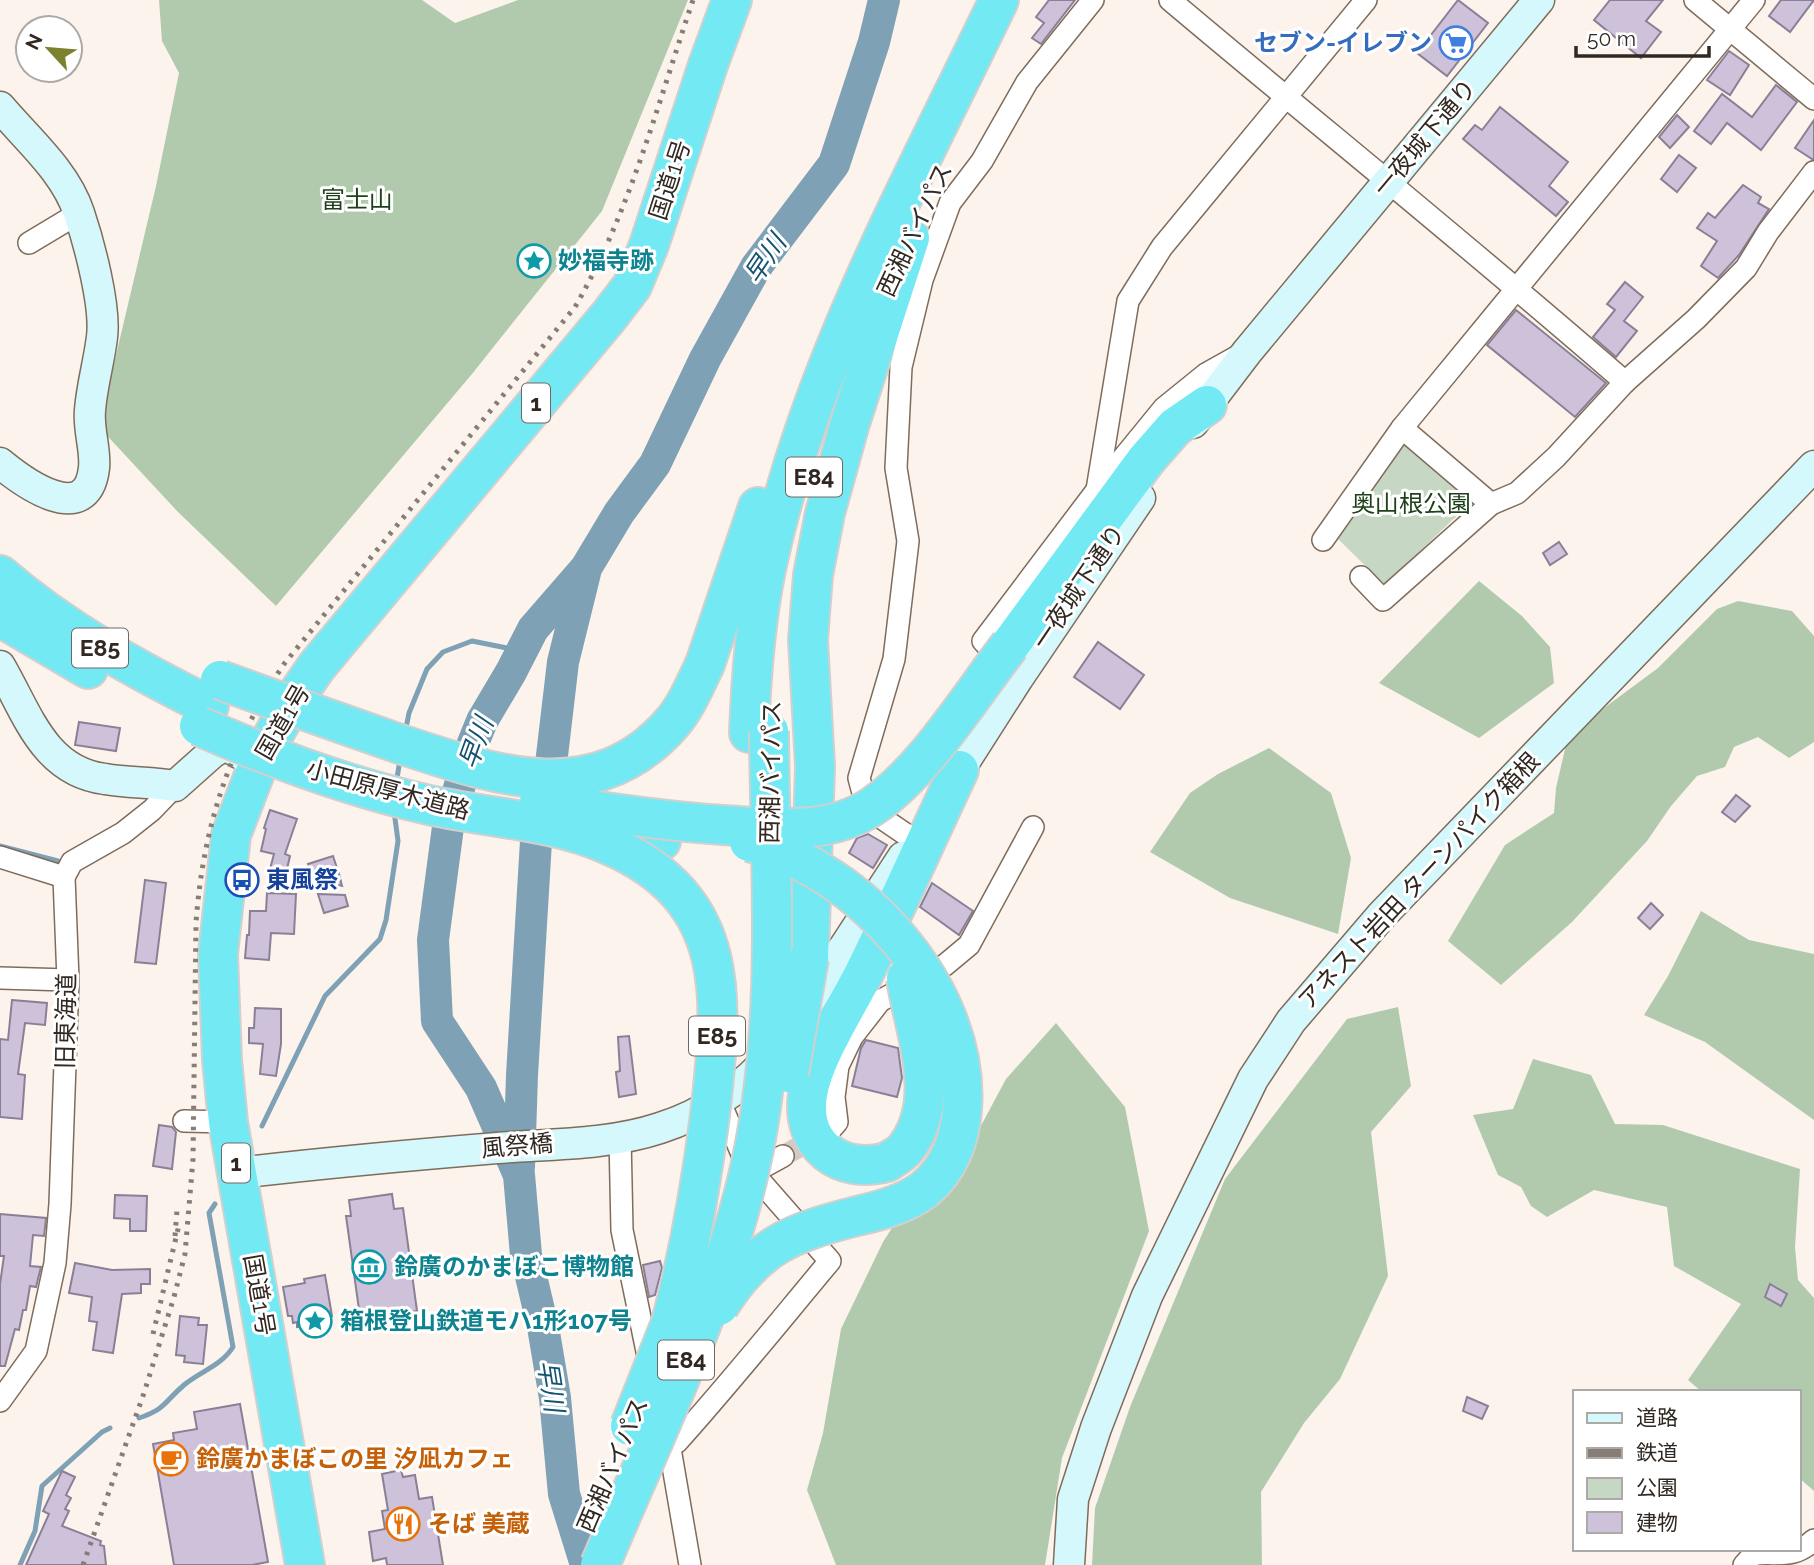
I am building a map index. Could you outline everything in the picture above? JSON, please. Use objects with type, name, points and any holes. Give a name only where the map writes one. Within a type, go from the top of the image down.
[{"type":"highway","name":"国道1号","points":[[305,1565],[228,1122],[222,1060],[218,954],[231,835],[259,762],[288,708],[317,666],[632,286],[649,245],[732,0]]},
{"type":"highway","name":"西湘バイパス","points":[[600,1565],[716,1283],[755,1148],[765,1084],[771,972],[755,629],[766,569],[782,506],[816,401],[863,283],[999,0]]},
{"type":"highway","name":"西湘バイパス","points":[[571,1565],[671,1323],[715,1199],[729,1146],[743,1061],[749,980],[759,732],[790,563],[808,496],[833,419],[869,331],[1026,0]]},
{"type":"highway","points":[[890,1173],[871,1191],[851,1191],[832,1185],[812,1172],[798,1157],[788,1137],[785,1115],[789,1073],[809,958],[816,766],[808,640],[813,575],[825,513],[850,423],[911,238]]},
{"type":"highway","name":"E85","points":[[209,704],[489,771],[548,780],[576,778],[602,772],[627,760],[651,743],[672,723],[690,696],[705,664],[772,466],[794,416],[863,283]]},
{"type":"highway","points":[[665,821],[792,829],[831,824],[854,817],[872,807],[906,779],[1014,661],[1146,460],[1175,427],[1207,405]]},
{"type":"highway","name":"小田原厚木道路","points":[[0,573],[54,618],[88,641],[209,704],[302,744],[384,771],[492,795],[665,821]]},
{"type":"highway","name":"小田原厚木道路","points":[[0,617],[104,678],[209,704],[293,765],[380,793],[559,828]]},
{"type":"highway","points":[[559,828],[718,849],[777,867],[798,877],[846,910],[889,954],[924,1001],[942,1051],[946,1077],[943,1123],[935,1144],[923,1163],[907,1177],[847,1164],[823,1149],[809,1124],[808,1094],[817,1065],[864,973],[959,770]]},
{"type":"highway","points":[[665,821],[756,843],[784,854],[838,884],[877,915],[901,940],[934,989],[949,1024],[960,1065],[963,1094],[956,1145],[943,1169],[925,1188],[882,1210],[810,1228],[763,1253],[745,1270],[725,1296],[685,1363]]},
{"type":"highway","name":"E85","points":[[559,828],[607,844],[653,869],[674,887],[691,908],[713,960],[719,1020],[704,1163],[689,1249],[671,1323]]},
{"type":"street","points":[[914,840],[867,808],[859,778],[894,659],[908,541],[896,468],[901,367],[922,280],[950,203],[982,161],[1027,82],[1093,0]]},
{"type":"street","points":[[1171,0],[1516,287],[1625,382]]},
{"type":"street","points":[[1097,490],[1128,301],[1162,247],[1366,0]]},
{"type":"street","name":"一夜城下通り","points":[[1207,405],[1247,352],[1539,0]]},
{"type":"street","points":[[1695,0],[1814,99]]},
{"type":"street","points":[[1323,540],[1402,428],[1754,0]]},
{"type":"street","points":[[0,107],[59,174],[71,193],[94,270],[103,321],[89,415],[94,454],[90,484],[81,495],[53,496],[29,486],[0,463]]},
{"type":"street","points":[[1361,577],[1383,600],[1491,504],[1517,493],[1556,457],[1625,382],[1696,319],[1746,268],[1768,232],[1814,172]]},
{"type":"street","points":[[29,243],[79,213]]},
{"type":"street","points":[[690,1565],[670,1442],[643,1342],[622,1230],[615,1138],[658,1129],[701,1113],[732,1092],[770,1056],[832,969],[959,770],[1014,661],[983,641],[1097,490],[1164,408],[1206,374],[1247,352]]},
{"type":"street","points":[[1402,428],[1491,504]]},
{"type":"street","name":"アネスト岩田 ターンパイク箱根","points":[[1069,1565],[1073,1499],[1096,1427],[1147,1296],[1253,1079],[1291,1021],[1381,916],[1814,466]]},
{"type":"street","points":[[0,666],[34,730],[48,750],[63,763],[102,779],[175,786]]},
{"type":"street","points":[[0,858],[64,877],[72,862],[123,833],[152,810],[212,753],[225,746],[259,762]]},
{"type":"street","points":[[830,1130],[837,1122],[834,1097],[838,1066],[852,1037],[880,1001],[945,965],[969,945],[1032,827]]},
{"type":"street","name":"旧東海道","points":[[0,1401],[36,1350],[55,1263],[60,1204],[68,980],[64,877]]},
{"type":"street","points":[[0,978],[68,980]]},
{"type":"street","points":[[670,1442],[677,1442],[740,1371],[752,1353],[830,1261],[754,1172],[719,1100]]},
{"type":"street","points":[[184,1121],[228,1122]]},
{"type":"street","name":"風祭橋","points":[[238,1173],[615,1138]]},
{"type":"street","points":[[754,1172],[783,1156]]},
{"type":"street","points":[[1744,1565],[1754,1554],[1795,1553],[1814,1540]]},
{"type":"green space","name":"富士山","points":[[159,0],[422,0],[455,23],[518,0],[688,0],[602,211],[472,374],[276,606],[178,512],[99,427],[156,186],[179,73],[162,41]]},
{"type":"green space","name":"奥山根公園","points":[[1404,445],[1472,501],[1385,585],[1336,537]]},
{"type":"green space","points":[[1479,581],[1522,616],[1550,647],[1554,683],[1479,738],[1379,683]]},
{"type":"green space","points":[[1738,601],[1792,611],[1814,636],[1814,742],[1789,758],[1758,737],[1734,747],[1725,767],[1697,776],[1671,806],[1647,841],[1572,922],[1501,985],[1448,941],[1505,845],[1554,813],[1556,788],[1566,745],[1608,705],[1658,668],[1717,609]]},
{"type":"green space","points":[[1269,748],[1331,793],[1351,858],[1338,934],[1230,898],[1150,852],[1190,793],[1218,774]]},
{"type":"green space","points":[[1701,911],[1749,940],[1814,954],[1814,1120],[1705,1042],[1644,1015],[1668,976]]},
{"type":"green space","points":[[1398,1007],[1411,1086],[1371,1132],[1388,1276],[1340,1379],[1304,1423],[1261,1492],[1262,1565],[1092,1565],[1095,1508],[1130,1407],[1225,1179],[1347,1019]]},
{"type":"green space","points":[[1056,1023],[1125,1107],[1149,1231],[1062,1458],[1045,1565],[836,1565],[807,1490],[823,1433],[841,1329],[883,1242],[899,1217],[976,1135],[1006,1079]]},
{"type":"green space","points":[[1533,1059],[1591,1075],[1615,1124],[1663,1125],[1800,1169],[1795,1247],[1798,1280],[1814,1298],[1814,1491],[1800,1479],[1800,1390],[1700,1390],[1688,1380],[1741,1304],[1674,1266],[1667,1207],[1594,1190],[1547,1217],[1531,1206],[1521,1187],[1498,1175],[1473,1115],[1513,1109]]},
{"type":"building","points":[[1049,0],[1075,0],[1041,44],[1032,38],[1044,23],[1036,17]]},
{"type":"building","points":[[1458,0],[1488,23],[1447,76],[1417,53]]},
{"type":"building","points":[[1610,0],[1663,0],[1646,21],[1661,32],[1641,58],[1594,20]]},
{"type":"building","points":[[1781,0],[1814,0],[1790,32],[1769,16]]},
{"type":"building","points":[[1729,51],[1749,65],[1730,95],[1707,80]]},
{"type":"building","points":[[1776,85],[1797,102],[1761,150],[1727,123],[1711,144],[1694,131],[1722,94],[1752,117]]},
{"type":"building","points":[[1500,107],[1568,162],[1549,186],[1568,202],[1556,216],[1463,139],[1475,125],[1482,130]]},
{"type":"building","points":[[1677,115],[1689,127],[1670,148],[1659,137]]},
{"type":"building","points":[[1814,120],[1814,159],[1812,159],[1795,148]]},
{"type":"building","points":[[1679,155],[1696,168],[1677,192],[1661,179]]},
{"type":"building","points":[[1743,185],[1761,197],[1758,203],[1769,209],[1739,255],[1718,278],[1701,266],[1717,241],[1697,228],[1708,213],[1715,218]]},
{"type":"building","points":[[1625,282],[1643,297],[1624,321],[1637,331],[1616,357],[1593,337],[1615,310],[1607,304]]},
{"type":"building","points":[[1516,310],[1606,383],[1575,417],[1487,345]]},
{"type":"building","points":[[1559,542],[1567,554],[1550,565],[1543,553]]},
{"type":"building","points":[[1098,642],[1144,675],[1120,709],[1074,677]]},
{"type":"building","points":[[79,722],[120,728],[116,751],[75,745]]},
{"type":"building","points":[[1736,795],[1750,806],[1735,822],[1722,812]]},
{"type":"building","points":[[270,810],[297,819],[285,854],[290,856],[286,873],[270,869],[274,854],[261,851]]},
{"type":"building","points":[[868,834],[887,845],[873,868],[849,853],[857,838]]},
{"type":"building","points":[[333,856],[342,886],[313,879],[308,864]]},
{"type":"building","points":[[145,880],[166,883],[156,964],[135,962]]},
{"type":"building","points":[[932,883],[973,911],[959,935],[920,907]]},
{"type":"building","points":[[267,893],[296,894],[294,934],[271,933],[269,960],[245,958],[250,911],[266,911]]},
{"type":"building","points":[[318,894],[345,895],[348,906],[324,913]]},
{"type":"building","points":[[1651,903],[1663,915],[1650,929],[1638,918]]},
{"type":"building","points":[[12,1000],[47,1003],[45,1025],[25,1023],[18,1074],[25,1075],[22,1119],[0,1117],[0,1039],[8,1040]]},
{"type":"building","points":[[255,1008],[281,1009],[281,1044],[276,1076],[260,1074],[263,1044],[249,1043],[249,1028],[254,1028]]},
{"type":"building","points":[[629,1036],[636,1094],[619,1097],[616,1072],[620,1071],[618,1037]]},
{"type":"building","points":[[866,1040],[898,1048],[902,1078],[897,1097],[852,1086],[861,1048]]},
{"type":"building","points":[[159,1125],[172,1127],[176,1132],[172,1169],[153,1166]]},
{"type":"building","points":[[392,1194],[394,1209],[403,1208],[417,1311],[387,1316],[387,1321],[361,1324],[346,1216],[351,1216],[349,1200]]},
{"type":"building","points":[[115,1195],[147,1196],[146,1231],[130,1231],[130,1219],[114,1218]]},
{"type":"building","points":[[0,1214],[46,1218],[44,1236],[33,1235],[30,1266],[41,1267],[36,1287],[30,1286],[26,1310],[23,1310],[19,1330],[15,1329],[5,1366],[0,1366],[0,1284],[4,1256],[0,1256]]},
{"type":"building","points":[[660,1261],[662,1268],[655,1295],[649,1297],[643,1265]]},
{"type":"building","points":[[75,1263],[112,1270],[150,1269],[150,1284],[141,1284],[141,1293],[122,1294],[113,1353],[93,1350],[97,1322],[89,1321],[92,1297],[69,1293]]},
{"type":"building","points":[[325,1275],[332,1316],[324,1317],[325,1322],[297,1327],[297,1322],[293,1323],[292,1316],[288,1316],[283,1287],[305,1283],[304,1279]]},
{"type":"building","points":[[1770,1284],[1787,1294],[1781,1306],[1765,1297]]},
{"type":"building","points":[[180,1316],[199,1318],[198,1325],[207,1325],[203,1364],[184,1362],[185,1356],[176,1355]]},
{"type":"building","points":[[1467,1397],[1488,1406],[1482,1419],[1463,1411]]},
{"type":"building","points":[[240,1404],[268,1562],[252,1565],[174,1565],[153,1444],[174,1440],[173,1433],[197,1429],[194,1412]]},
{"type":"building","points":[[401,1470],[403,1477],[415,1475],[419,1499],[432,1497],[443,1565],[387,1565],[386,1558],[373,1561],[369,1532],[385,1529],[382,1511],[388,1510],[382,1474]]},
{"type":"building","points":[[62,1471],[75,1477],[66,1495],[71,1498],[65,1509],[69,1511],[62,1526],[101,1541],[106,1565],[26,1565],[49,1514],[43,1511]]},
{"type":"waterway","name":"早川","points":[[586,1565],[564,1494],[555,1398],[543,1327],[526,1255],[519,1175],[481,1088],[437,1021],[433,940],[448,827],[469,753],[482,721],[533,629],[586,568],[619,513],[655,464],[705,359],[756,267],[834,164],[874,42],[884,0]]},
{"type":"waterway","points":[[519,1167],[536,841],[551,764],[563,662],[585,573]]},
{"type":"waterway","points":[[405,733],[409,713],[427,669],[443,652],[472,641],[522,651]]},
{"type":"waterway","points":[[396,784],[400,760]]},
{"type":"waterway","points":[[262,1126],[325,996],[380,939],[386,920],[398,841],[394,811]]},
{"type":"waterway","points":[[0,846],[58,861]]},
{"type":"waterway","points":[[139,1418],[160,1408],[190,1380],[223,1359],[233,1347],[209,1213],[215,1204]]},
{"type":"waterway","points":[[20,1565],[35,1531],[42,1486],[102,1432],[110,1428]]},
{"type":"tunnel","points":[[783,1156],[824,1133]]},
{"type":"railway","points":[[83,1565],[144,1393],[185,1254],[193,1159],[196,923],[205,853],[222,788],[234,756],[248,725],[284,664],[575,307],[612,233],[627,195],[693,0]]},
{"type":"railway","points":[[175,1236],[177,1210]]},
{"type":"railway","points":[[153,1334],[179,1225]]},
{"type":"place","name":"セブン-イレブン","points":[[1456,43]]},
{"type":"place","name":"妙福寺跡","points":[[534,261]]},
{"type":"place","name":"東風祭","points":[[242,880]]},
{"type":"place","name":"鈴廣のかまぼこ博物館","points":[[369,1267]]},
{"type":"place","name":"箱根登山鉄道モハ1形107号","points":[[315,1321]]},
{"type":"place","name":"鈴廣かまぼこの里 汐凪カフェ","points":[[171,1459]]},
{"type":"place","name":"そば 美蔵","points":[[403,1524]]}]
